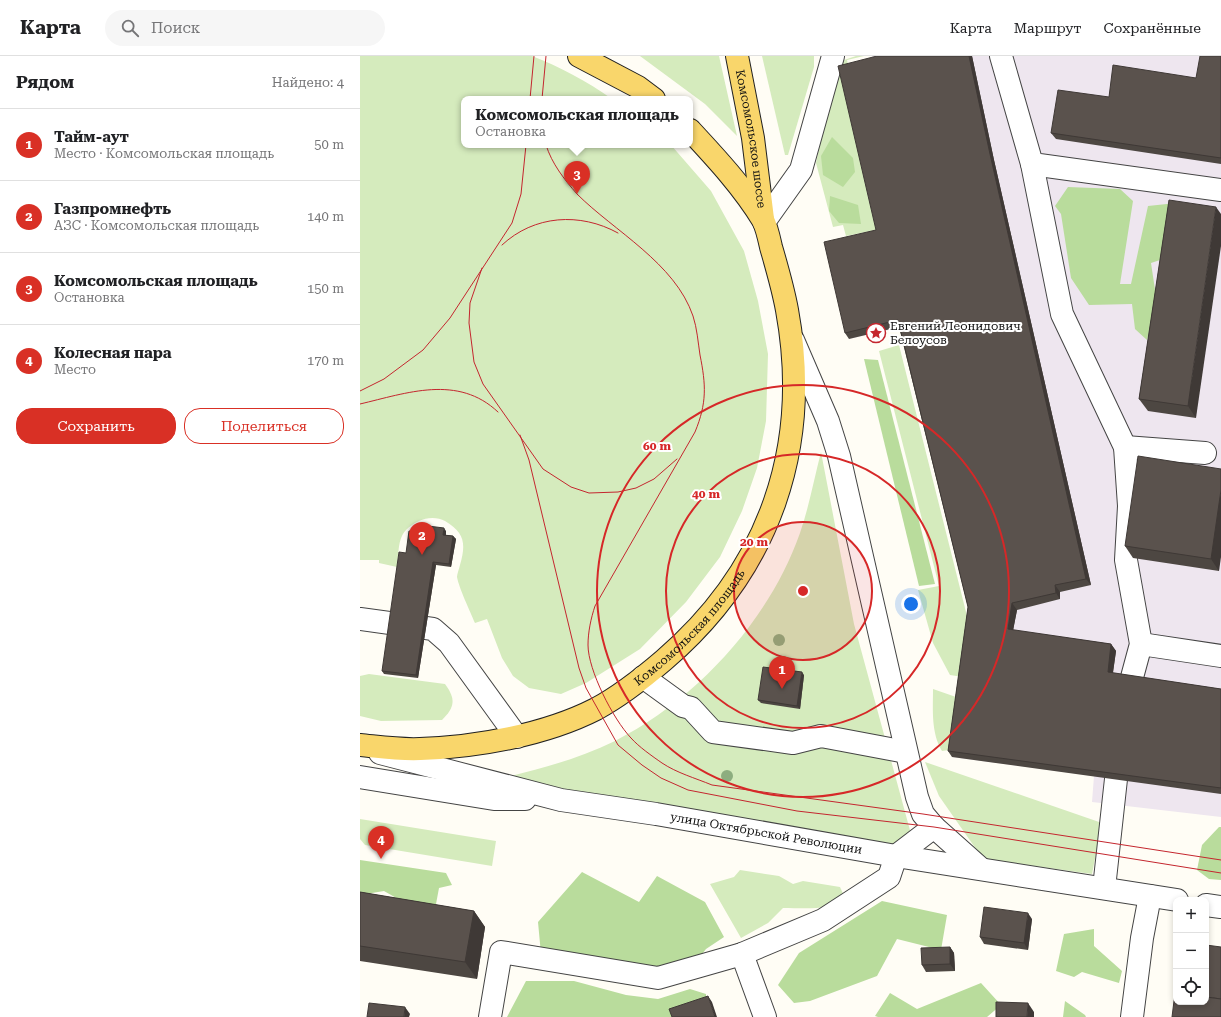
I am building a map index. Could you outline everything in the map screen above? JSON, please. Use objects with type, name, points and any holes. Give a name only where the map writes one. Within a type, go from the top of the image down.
[{"type":"main road","points":[[579,56],[638,87],[650,96]]},
{"type":"main road","name":"Комсомольское шоссе","points":[[737,56],[753,138],[764,222]]},
{"type":"main road","name":"Комсомольская площадь","points":[[360,746],[418,750],[455,747],[539,731],[584,714],[606,702],[643,677],[678,648],[732,587],[758,543],[779,495],[790,451],[794,402],[793,340],[783,285],[764,222],[724,167],[693,133]]},
{"type":"street","points":[[764,222],[801,170],[833,56]]},
{"type":"street","points":[[1001,56],[1032,164],[1062,314],[1125,447],[1129,506],[1126,560],[1141,644],[1131,681]]},
{"type":"street","points":[[1032,164],[1221,190]]},
{"type":"street","points":[[793,340],[828,421],[839,456],[906,752],[917,797],[923,814],[934,827],[980,868]]},
{"type":"street","points":[[1125,447],[1205,454]]},
{"type":"street","points":[[360,619],[433,629],[449,643],[516,736]]},
{"type":"street","points":[[1141,644],[1221,656]]},
{"type":"street","points":[[643,677],[683,706],[691,708],[713,732],[793,744],[821,736],[906,752]]},
{"type":"street","name":"улица Октябрьской Революции","points":[[360,746],[561,800],[656,814],[896,856],[1173,899]]},
{"type":"street","points":[[360,777],[494,799],[561,800]]},
{"type":"street","points":[[1104,888],[1116,779]]},
{"type":"street","points":[[490,1017],[501,952],[658,978],[742,954],[823,920],[889,877],[896,856],[934,827]]},
{"type":"street","points":[[1132,1017],[1142,938],[1150,896]]},
{"type":"street","points":[[1209,905],[1221,907]]},
{"type":"street","points":[[742,954],[764,1017]]},
{"type":"shaded area","points":[[872,56],[1221,56],[1221,817],[1092,802],[1094,776],[952,757],[972,613],[902,327],[849,339],[828,249],[880,236]]},
{"type":"green space","points":[[360,56],[532,56],[583,80],[608,96],[461,96],[461,148],[674,148],[711,191],[744,251],[758,301],[768,354],[766,421],[757,468],[742,511],[720,557],[686,602],[640,649],[586,683],[561,694],[529,688],[513,676],[502,658],[487,619],[475,623],[458,582],[457,577],[462,558],[463,545],[460,535],[452,525],[436,518],[429,518],[412,525],[406,530],[400,540],[397,567],[379,563],[379,560],[360,560]]},
{"type":"green space","points":[[640,56],[719,56],[737,136],[705,104]]},
{"type":"green space","points":[[762,56],[814,56],[814,67],[788,155],[785,155]]},
{"type":"green space","points":[[856,56],[864,56],[847,60],[849,68],[840,70],[876,230],[846,236],[843,225],[833,227],[816,163],[834,73],[844,60]]},
{"type":"green space","points":[[832,137],[853,158],[855,172],[843,187],[823,175],[821,156]]},
{"type":"green space","points":[[1068,187],[1120,189],[1133,201],[1120,284],[1131,284],[1148,206],[1176,203],[1160,260],[1151,263],[1157,303],[1147,340],[1135,329],[1132,304],[1089,305],[1071,278],[1061,214],[1055,206]]},
{"type":"green space","points":[[830,196],[858,205],[861,224],[839,223],[829,211]]},
{"type":"green space","points":[[899,345],[967,616],[963,677],[950,675],[933,643],[918,590],[939,586],[879,351]]},
{"type":"green space","points":[[864,359],[878,360],[935,584],[919,586]]},
{"type":"green space","points":[[821,452],[854,624],[911,834],[900,845],[494,780],[571,759],[615,741],[645,724],[674,703],[701,680],[727,654],[770,597],[787,565],[800,533]]},
{"type":"green space","points":[[369,674],[445,684],[451,694],[452,707],[442,720],[381,721],[360,716],[360,676]]},
{"type":"green space","points":[[933,689],[956,697],[949,750],[942,751],[936,737],[933,721]]},
{"type":"green space","points":[[925,762],[1102,823],[1092,874],[983,859],[939,796]]},
{"type":"green space","points":[[360,819],[496,841],[492,866],[365,845],[360,839]]},
{"type":"green space","points":[[1219,827],[1221,827],[1221,880],[1209,879],[1197,870],[1202,845]]},
{"type":"green space","points":[[360,860],[446,873],[452,885],[439,888],[436,904],[407,904],[384,891],[360,895]]},
{"type":"green space","points":[[740,870],[779,876],[793,884],[803,881],[840,887],[846,900],[831,906],[783,908],[768,923],[741,938],[710,884],[734,877]]},
{"type":"green space","points":[[582,872],[639,902],[657,876],[705,902],[724,937],[706,949],[695,963],[646,975],[541,954],[538,922]]},
{"type":"green space","points":[[882,901],[947,915],[941,950],[897,939],[877,976],[810,1001],[794,1003],[778,985],[799,953]]},
{"type":"green space","points":[[1094,929],[1094,946],[1122,971],[1119,983],[1082,972],[1074,977],[1056,971],[1064,934]]},
{"type":"green space","points":[[526,981],[574,981],[626,995],[658,999],[690,989],[706,994],[707,1011],[691,1017],[507,1017]]},
{"type":"green space","points":[[981,983],[1001,1005],[987,1017],[875,1016],[890,993],[917,1009]]},
{"type":"green space","points":[[1065,1001],[1085,1015],[1086,1017],[1063,1017]]},
{"type":"building","points":[[877,56],[969,56],[1086,579],[1055,585],[1056,593],[1012,603],[1008,629],[1111,644],[1108,672],[1221,689],[1221,788],[948,751],[968,607],[898,320],[845,333],[824,242],[876,230],[838,66]]},
{"type":"building","points":[[1200,56],[1221,56],[1221,158],[1051,133],[1058,90],[1109,97],[1113,65],[1196,78]]},
{"type":"building","points":[[1169,200],[1216,207],[1188,406],[1139,399]]},
{"type":"building","points":[[1138,456],[1221,469],[1221,490],[1211,559],[1125,546]]},
{"type":"building","points":[[428,526],[444,528],[443,535],[453,536],[449,564],[433,562],[416,675],[382,671],[399,552],[406,553],[409,531],[427,534]]},
{"type":"building","points":[[763,667],[802,672],[797,706],[758,700]]},
{"type":"building","points":[[360,892],[474,911],[465,962],[360,946]]},
{"type":"building","points":[[984,907],[1028,913],[1024,943],[980,937]]},
{"type":"building","points":[[1209,945],[1221,947],[1221,999],[1209,997]]},
{"type":"building","points":[[950,947],[950,964],[922,965],[921,948]]},
{"type":"building","points":[[708,996],[715,1017],[672,1017],[669,1009]]},
{"type":"building","points":[[1209,997],[1221,999],[1221,1017],[1172,1017],[1174,1005],[1209,1005]]},
{"type":"building","points":[[996,1002],[1028,1003],[1027,1017],[996,1017]]},
{"type":"building","points":[[369,1003],[405,1007],[404,1017],[367,1017]]},
{"type":"tram line","points":[[530,96],[534,56]]},
{"type":"tram line","points":[[542,96],[546,56]]},
{"type":"tram line","points":[[360,391],[384,379],[423,350],[450,318],[512,223],[521,194],[526,148]]},
{"type":"tram line","points":[[547,148],[559,171],[577,194],[658,264],[684,297],[693,316],[703,376],[704,394],[702,412],[695,432],[595,606],[590,625],[588,645],[592,667],[609,707],[631,738],[668,767],[712,785],[923,814],[1221,860]]},
{"type":"tram line","points":[[502,245],[515,235],[528,228],[543,222],[558,220],[588,222],[603,226],[618,233]]},
{"type":"tram line","points":[[482,268],[470,303],[469,323],[474,362],[483,384],[543,469],[571,487],[589,493],[618,492],[636,488],[654,479],[677,459]]},
{"type":"tram line","points":[[360,404],[414,392],[449,390],[466,393],[483,400],[498,412]]},
{"type":"tram line","points":[[520,435],[529,460],[579,668],[586,688],[618,745],[642,765],[661,778],[688,790],[797,811],[934,827],[1221,873]]},
{"type":"place","name":"Комсомольская площадь","points":[[577,194]]},
{"type":"place","name":"Евгений Леонидович Белоусов","points":[[876,333]]},
{"type":"place","name":"Газпромнефть","points":[[422,555]]},
{"type":"place","name":"Тайм-аут","points":[[782,689]]},
{"type":"place","name":"Колесная пара","points":[[381,859]]}]
